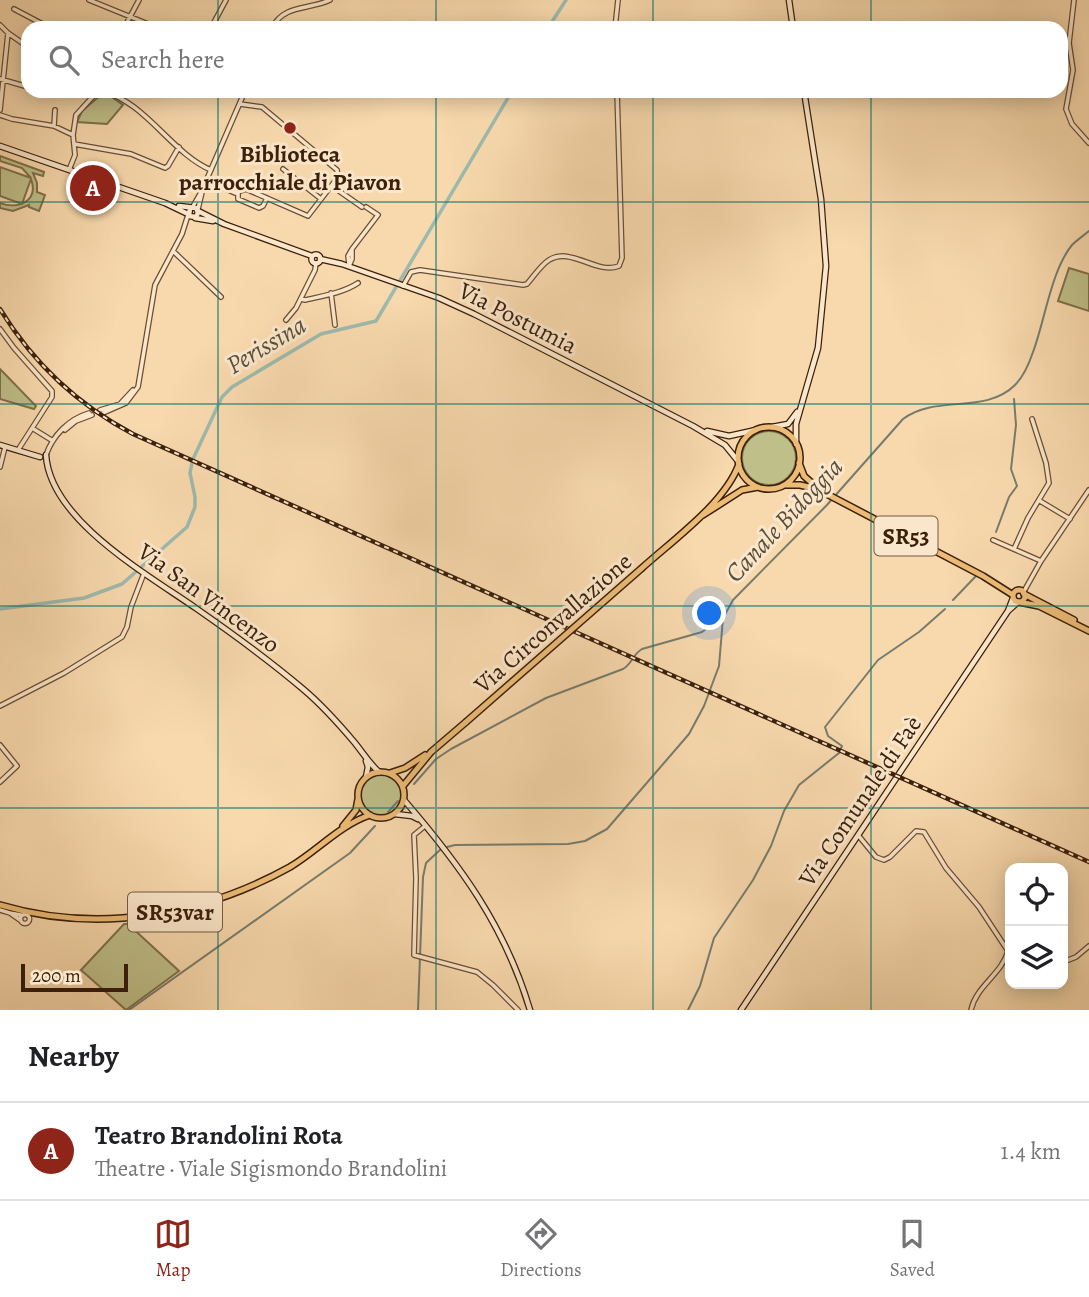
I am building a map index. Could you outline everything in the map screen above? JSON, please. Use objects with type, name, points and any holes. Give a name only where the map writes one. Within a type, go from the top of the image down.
[{"type":"main road","points":[[789,0],[792,21]]},
{"type":"main road","points":[[796,444],[796,428],[818,348],[826,265],[821,199],[805,98]]},
{"type":"main road","points":[[0,146],[193,213]]},
{"type":"main road","name":"Via Postumia","points":[[193,213],[312,256],[318,255],[318,261],[349,265],[439,298],[693,426],[725,445],[738,462]]},
{"type":"main road","points":[[759,487],[747,479],[738,462],[743,442],[756,430],[783,426],[792,421],[802,405]]},
{"type":"main road","name":"Via Postumia","points":[[693,426],[729,436],[756,430]]},
{"type":"main road","points":[[772,427],[787,433],[796,444]]},
{"type":"main road","name":"SR53","points":[[796,444],[804,476],[821,491],[1018,596],[1089,629]]},
{"type":"main road","points":[[2,446],[44,457]]},
{"type":"main road","name":"Via San Vincenzo","points":[[44,457],[68,506],[110,548],[306,691],[379,772]]},
{"type":"main road","name":"Via Circonvallazione","points":[[390,773],[405,768],[431,752],[697,519],[735,475],[738,462]]},
{"type":"main road","points":[[782,486],[796,473],[799,463]]},
{"type":"main road","name":"SR53","points":[[759,487],[768,489],[800,485],[821,491]]},
{"type":"main road","name":"Via Circonvallazione","points":[[697,519],[742,490],[759,487]]},
{"type":"main road","name":"Via Comunale di Faè","points":[[741,1010],[1018,596]]},
{"type":"main road","name":"Via Circonvallazione","points":[[403,786],[431,752]]},
{"type":"main road","points":[[364,757],[368,767],[366,778]]},
{"type":"main road","points":[[366,778],[379,772],[390,773],[398,778],[403,786],[404,800],[466,876],[493,919],[515,966],[530,1010]]},
{"type":"main road","name":"SR53var","points":[[334,836],[356,810],[359,786],[366,778]]},
{"type":"main road","points":[[358,798],[363,809],[370,815]]},
{"type":"main road","points":[[404,800],[395,814],[412,816],[423,824]]},
{"type":"main road","name":"SR53var","points":[[0,908],[79,919],[133,918],[178,911],[234,895],[261,882],[299,861],[353,822],[370,815],[381,818],[395,814]]},
{"type":"street","points":[[89,0],[141,21]]},
{"type":"street","points":[[128,21],[139,0]]},
{"type":"street","points":[[215,21],[226,0]]},
{"type":"street","points":[[298,0],[302,7]]},
{"type":"street","points":[[277,21],[282,15],[302,7],[330,0]]},
{"type":"street","points":[[616,21],[618,0]]},
{"type":"street","points":[[1068,98],[1073,69],[1069,43],[1074,0]]},
{"type":"street","points":[[14,9],[37,21]]},
{"type":"street","points":[[0,25],[21,42]]},
{"type":"street","points":[[8,33],[0,112],[12,119],[54,126],[73,135]]},
{"type":"street","points":[[0,45],[6,48]]},
{"type":"street","points":[[2,80],[21,84]]},
{"type":"street","points":[[69,170],[75,155],[73,135],[77,112],[92,98]]},
{"type":"street","points":[[117,98],[141,113],[193,163],[211,170]]},
{"type":"street","points":[[101,412],[127,398],[135,387],[141,372],[152,295],[193,213],[242,98]]},
{"type":"street","points":[[403,286],[411,272],[420,270],[523,285],[550,260],[562,256],[602,268],[619,267],[622,258],[617,98]]},
{"type":"street","points":[[1068,98],[1066,109],[1072,124],[1089,143]]},
{"type":"street","points":[[206,180],[238,193],[246,189],[307,216],[338,177],[337,170],[262,107],[240,104]]},
{"type":"street","points":[[54,126],[55,110]]},
{"type":"street","points":[[74,144],[131,155],[165,168],[179,147]]},
{"type":"street","points":[[283,169],[321,199]]},
{"type":"street","points":[[332,186],[378,215],[348,255],[349,265]]},
{"type":"street","points":[[238,193],[238,200],[259,208],[267,198]]},
{"type":"street","points":[[173,251],[221,297]]},
{"type":"street","points":[[286,320],[301,299],[318,261]]},
{"type":"street","points":[[301,299],[351,288],[358,283]]},
{"type":"street","points":[[331,293],[335,325]]},
{"type":"street","points":[[0,329],[51,388],[52,397],[18,450]]},
{"type":"street","points":[[44,457],[54,440],[70,422],[90,414]]},
{"type":"street","points":[[1014,549],[1028,518],[1049,485],[1032,419]]},
{"type":"street","points":[[32,428],[54,440]]},
{"type":"street","points":[[0,467],[2,446]]},
{"type":"street","points":[[1018,596],[1089,490]]},
{"type":"street","points":[[1040,501],[1070,519]]},
{"type":"street","points":[[993,540],[1041,561]]},
{"type":"street","points":[[0,706],[64,673],[122,637],[141,571]]},
{"type":"street","points":[[0,745],[17,766],[0,782]]},
{"type":"street","points":[[423,824],[414,835],[416,878],[413,953],[416,957],[477,972],[518,1010]]},
{"type":"street","points":[[858,835],[876,857],[884,860],[916,831],[923,832],[946,868],[979,907],[1005,946]]},
{"type":"street","points":[[0,908],[23,924],[28,922],[28,916],[10,913]]},
{"type":"street","points":[[20,920],[23,915]]},
{"type":"street","points":[[1068,960],[1089,946]]},
{"type":"street","points":[[971,1010],[974,1000],[1005,960]]},
{"type":"green space","points":[[97,98],[113,98],[123,105],[107,124],[77,122],[82,111]]},
{"type":"green space","points":[[0,156],[44,172],[43,176],[33,173],[37,192],[45,195],[39,211],[29,205],[13,211],[0,208],[0,203],[21,204],[0,196],[0,167],[31,178],[22,168],[0,161]],"holes":[[[31,179],[32,193],[22,203]]]},
{"type":"green space","points":[[1069,268],[1089,274],[1089,311],[1058,301]]},
{"type":"green space","points":[[0,369],[36,406],[34,409],[0,399]]},
{"type":"green space","points":[[774,431],[784,435],[792,443],[796,458],[792,473],[784,481],[764,485],[754,481],[746,473],[742,453],[746,443],[754,435]]},
{"type":"green space","points":[[381,774],[396,780],[402,795],[396,810],[381,816],[366,810],[360,795],[366,780]]},
{"type":"green space","points":[[124,924],[128,924],[179,971],[126,1010],[81,970]]},
{"type":"waterway","points":[[552,21],[566,0]]},
{"type":"waterway","name":"Perissina","points":[[193,459],[222,397],[232,387],[321,334],[376,321],[508,98]]},
{"type":"waterway","name":"Canale Bidoggia","points":[[447,847],[568,844],[585,841],[607,829],[689,734],[704,706],[719,666],[723,618],[733,600],[826,506],[903,419],[930,407],[989,399],[1003,394],[1015,385],[1024,374],[1031,356],[1059,268],[1072,245],[1089,231]]},
{"type":"waterway","points":[[996,532],[1009,497],[1017,486],[1011,469],[1016,425],[1014,399]]},
{"type":"waterway","name":"Perissina","points":[[0,609],[84,598],[122,584],[187,527],[195,507],[190,473],[192,463]]},
{"type":"waterway","points":[[953,600],[976,576]]},
{"type":"waterway","points":[[688,1010],[700,986],[714,938],[753,880],[771,846],[784,811],[799,785],[839,753],[842,746],[828,736],[825,727],[878,660],[919,632],[945,609]]},
{"type":"waterway","points":[[414,784],[436,759],[451,749],[546,698],[623,669],[642,649],[702,632],[721,618]]},
{"type":"waterway","points":[[388,812],[398,801]]},
{"type":"waterway","points":[[129,1010],[350,853],[375,826]]},
{"type":"waterway","name":"Canale Bidoggia","points":[[418,1010],[423,877],[426,863],[441,849]]},
{"type":"railway","points":[[0,309],[27,347],[58,381],[94,410],[133,434],[1089,862]]},
{"type":"place","name":"Biblioteca parrocchiale di Piavon","points":[[290,128]]},
{"type":"place","name":"Teatro Brandolini Rota","points":[[93,188]]}]
